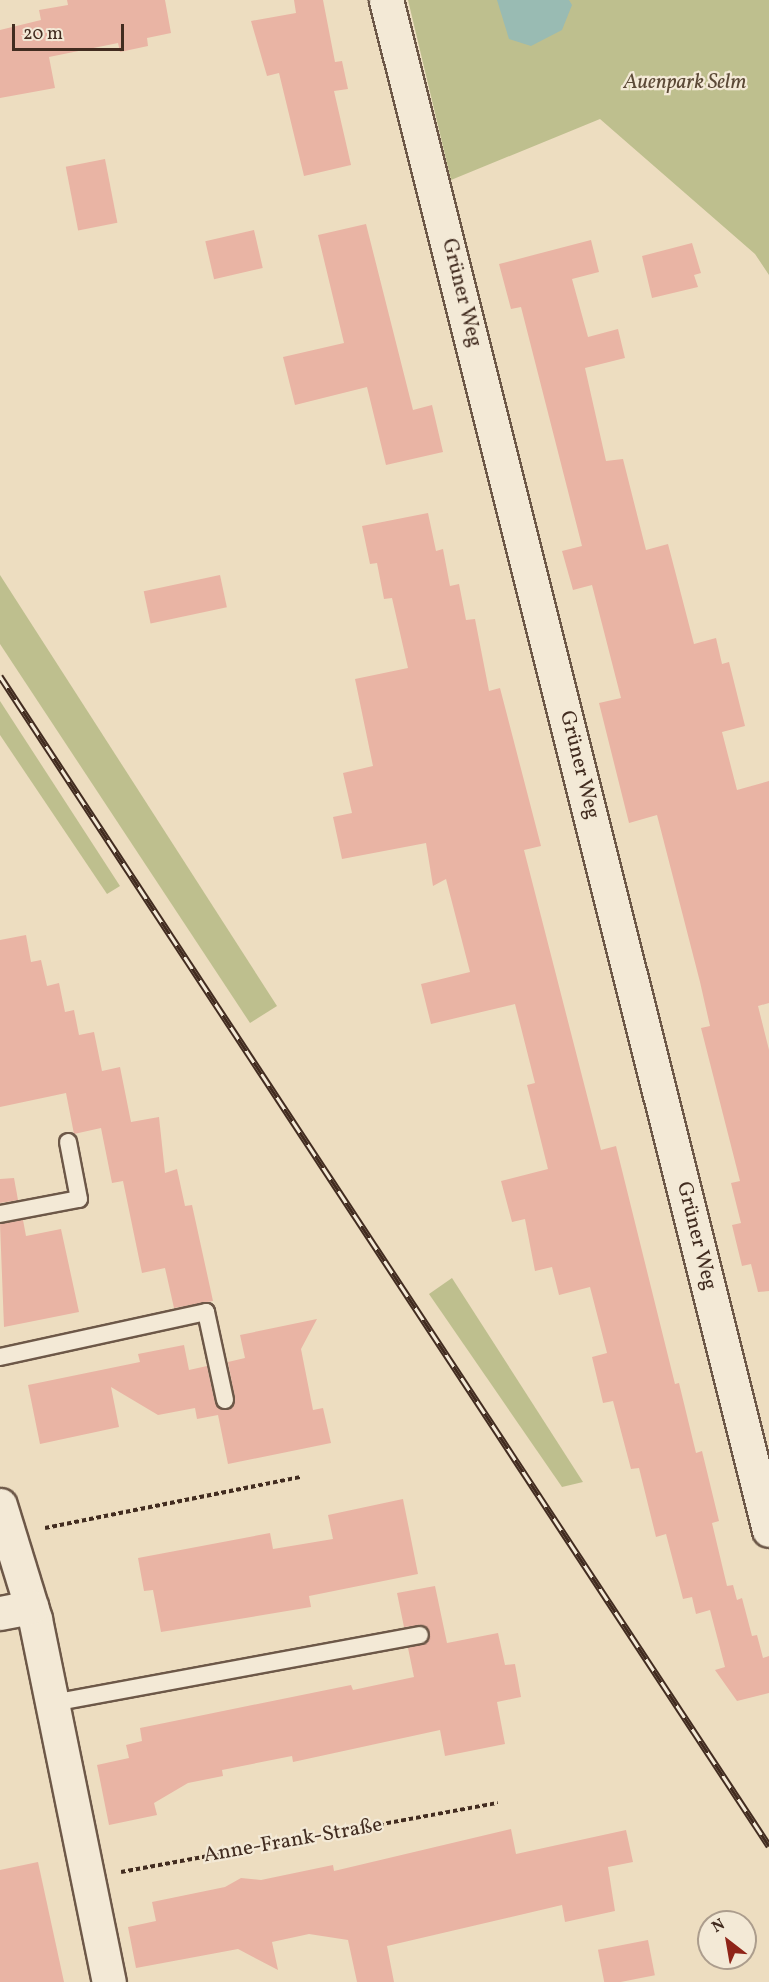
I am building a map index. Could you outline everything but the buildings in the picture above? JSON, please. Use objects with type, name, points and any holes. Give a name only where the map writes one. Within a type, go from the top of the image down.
[{"type":"street","name":"Grüner Weg","points":[[386,0],[769,1530]]},
{"type":"street","points":[[4,1520],[16,1610],[53,1703],[109,1982]]},
{"type":"lane","points":[[0,1214],[79,1199],[68,1142]]},
{"type":"lane","points":[[0,1357],[206,1312],[225,1400]]},
{"type":"lane","points":[[53,1703],[420,1635]]},
{"type":"path","points":[[4,1520],[301,1478]]},
{"type":"path","name":"Anne-Frank-Straße","points":[[88,1878],[498,1803]]},
{"type":"green space","name":"Auenpark Selm","points":[[408,0],[769,0],[769,275],[755,254],[600,119],[451,180]]},
{"type":"green space","points":[[0,575],[277,1006],[250,1023],[0,644]]},
{"type":"green space","points":[[0,701],[120,886],[107,894],[0,735]]},
{"type":"green space","points":[[452,1278],[583,1482],[562,1487],[429,1294]]},
{"type":"water","points":[[497,0],[569,0],[572,5],[562,30],[531,46],[509,39]]},
{"type":"railway","points":[[0,676],[769,1846]]}]
